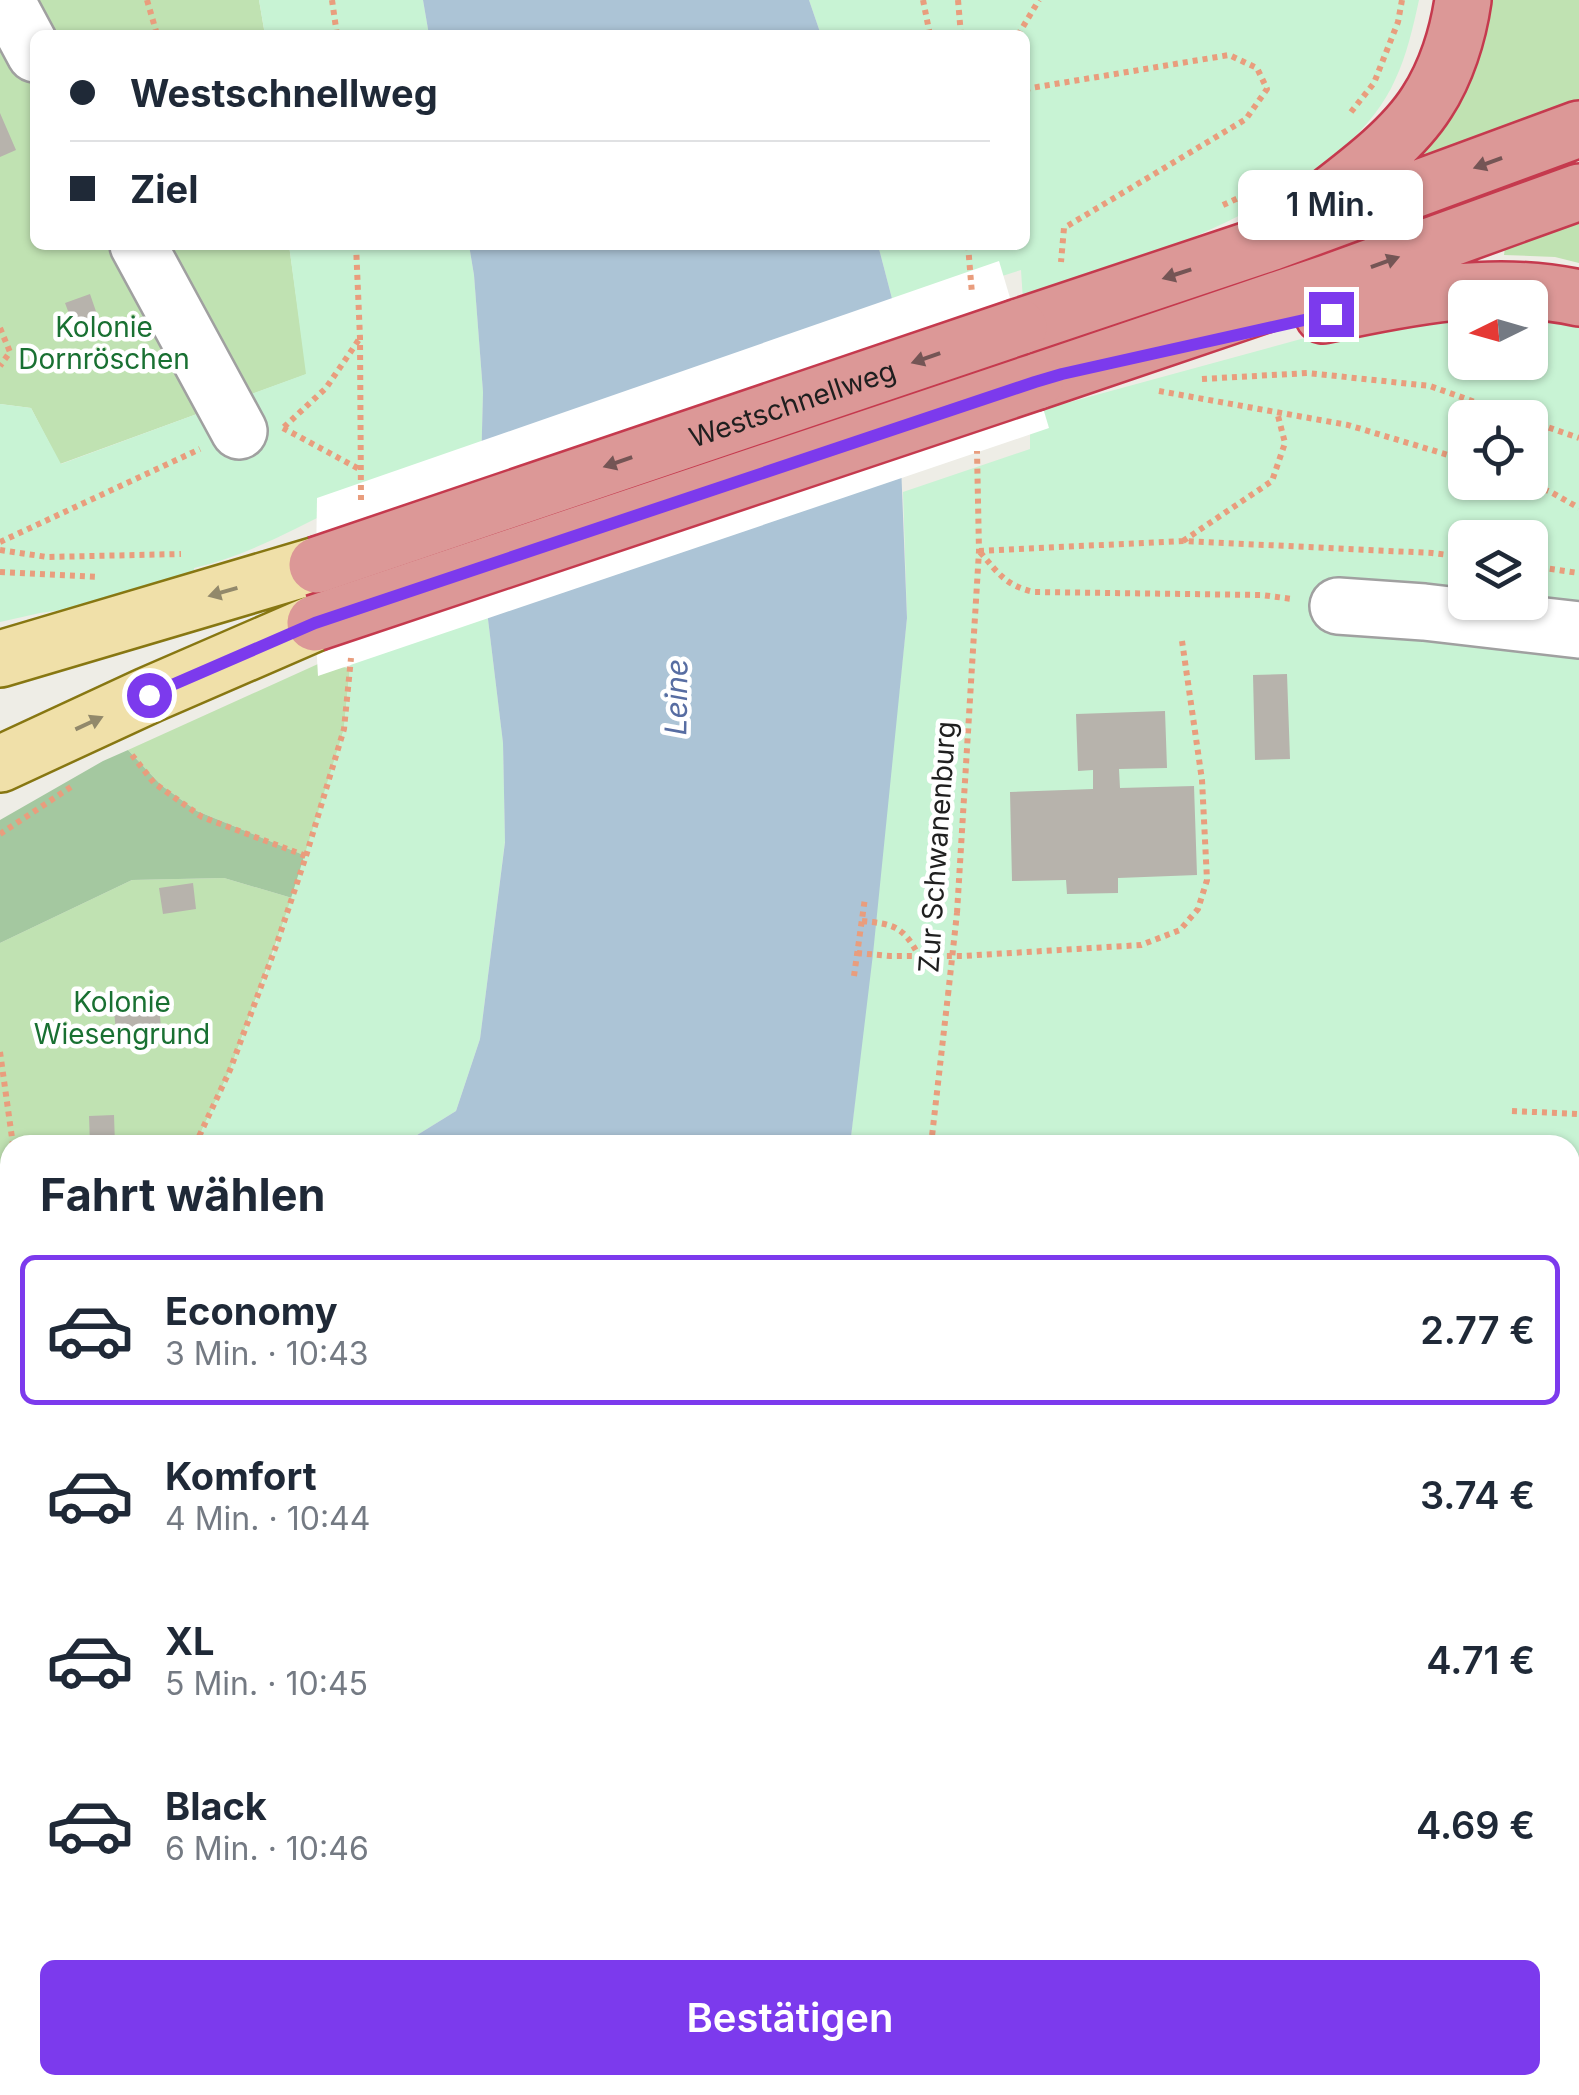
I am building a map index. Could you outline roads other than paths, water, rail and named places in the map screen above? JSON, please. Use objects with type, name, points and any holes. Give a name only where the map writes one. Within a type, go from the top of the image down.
[{"type":"highway","points":[[1270,243],[1392,144],[1427,103],[1449,57],[1463,0]]},
{"type":"highway","name":"Westschnellweg","points":[[316,564],[1270,243],[1579,129]]},
{"type":"highway","name":"Westschnellweg","points":[[315,623],[1330,282],[1579,192]]},
{"type":"highway","points":[[1048,378],[1408,296],[1544,290],[1579,298]]},
{"type":"main road","name":"Westschnellweg","points":[[0,660],[316,564]]},
{"type":"main road","name":"Westschnellweg","points":[[0,764],[315,623]]},
{"type":"street","points":[[6,0],[30,45]]},
{"type":"street","points":[[141,250],[239,431]]},
{"type":"street","points":[[1338,606],[1579,630]]},
{"type":"water","points":[[423,0],[809,0],[819,30],[428,30]]},
{"type":"water","name":"Leine","points":[[470,250],[879,250],[895,310],[907,618],[851,1135],[417,1135],[456,1111],[480,1039],[505,842],[503,743],[479,545],[483,392]]},
{"type":"park label","name":"Kolonie Dornröschen","points":[[104,343]]},
{"type":"park label","name":"Kolonie Wiesengrund","points":[[122,1018]]}]
